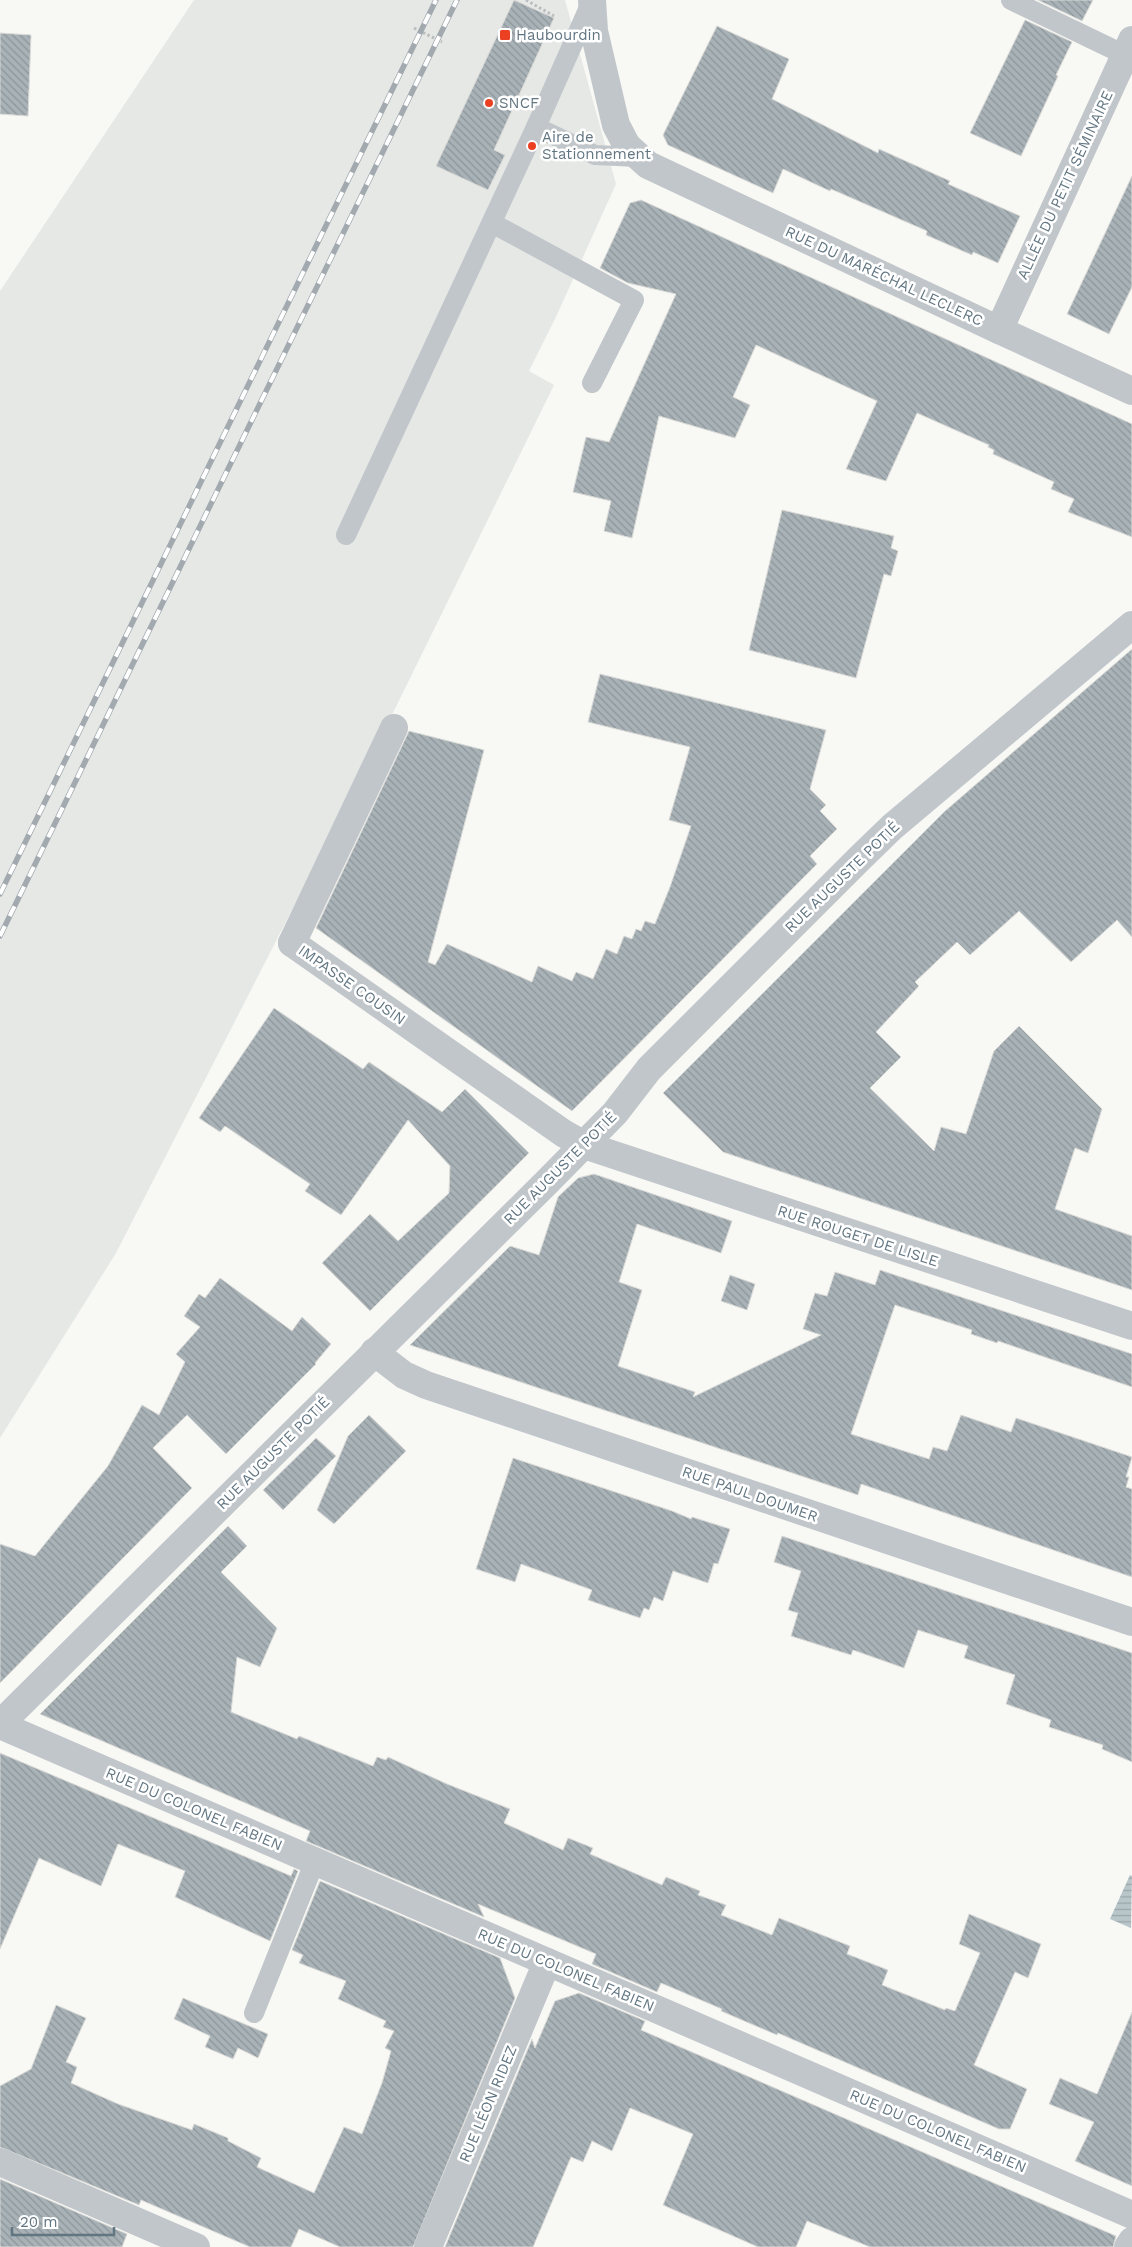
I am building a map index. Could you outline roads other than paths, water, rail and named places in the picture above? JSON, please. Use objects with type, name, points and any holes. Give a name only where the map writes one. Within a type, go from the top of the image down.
[{"type":"street","name":"RUE DU MARÉCHAL LECLERC","points":[[592,1],[594,31],[616,125],[626,146],[648,165],[1132,391]]},
{"type":"street","name":"ALLÉE DU PETIT SÉMINAIRE","points":[[999,330],[1129,48]]},
{"type":"street","name":"RUE AUGUSTE POTIÉ","points":[[0,1725],[584,1145],[615,1113],[649,1069],[892,828],[1132,625]]},
{"type":"street","name":"IMPASSE COUSIN","points":[[394,728],[292,943],[555,1127],[584,1145]]},
{"type":"street","name":"RUE ROUGET DE LISLE","points":[[584,1145],[1132,1326]]},
{"type":"street","name":"RUE PAUL DOUMER","points":[[374,1352],[404,1375],[426,1385],[1132,1622]]},
{"type":"street","name":"RUE DU COLONEL FABIEN","points":[[0,1725],[1132,2215]]},
{"type":"street","name":"RUE LÉON RIDEZ","points":[[428,2247],[547,1962]]},
{"type":"street","points":[[0,2162],[196,2247]]},
{"type":"street","points":[[1128,2247],[1132,2241]]},
{"type":"lane","points":[[1012,0],[1129,48]]},
{"type":"lane","points":[[346,534],[492,223],[592,1]]},
{"type":"lane","points":[[536,127],[596,155],[638,157]]},
{"type":"lane","points":[[492,223],[634,300],[592,383]]},
{"type":"lane","points":[[254,2013],[315,1861]]},
{"type":"railway","points":[[0,894],[436,0]]},
{"type":"railway","points":[[0,936],[457,0]]},
{"type":"place","name":"Haubourdin","points":[[505,35]]},
{"type":"place","name":"SNCF","points":[[489,103]]},
{"type":"place","name":"Aire de Stationnement","points":[[532,146]]}]
